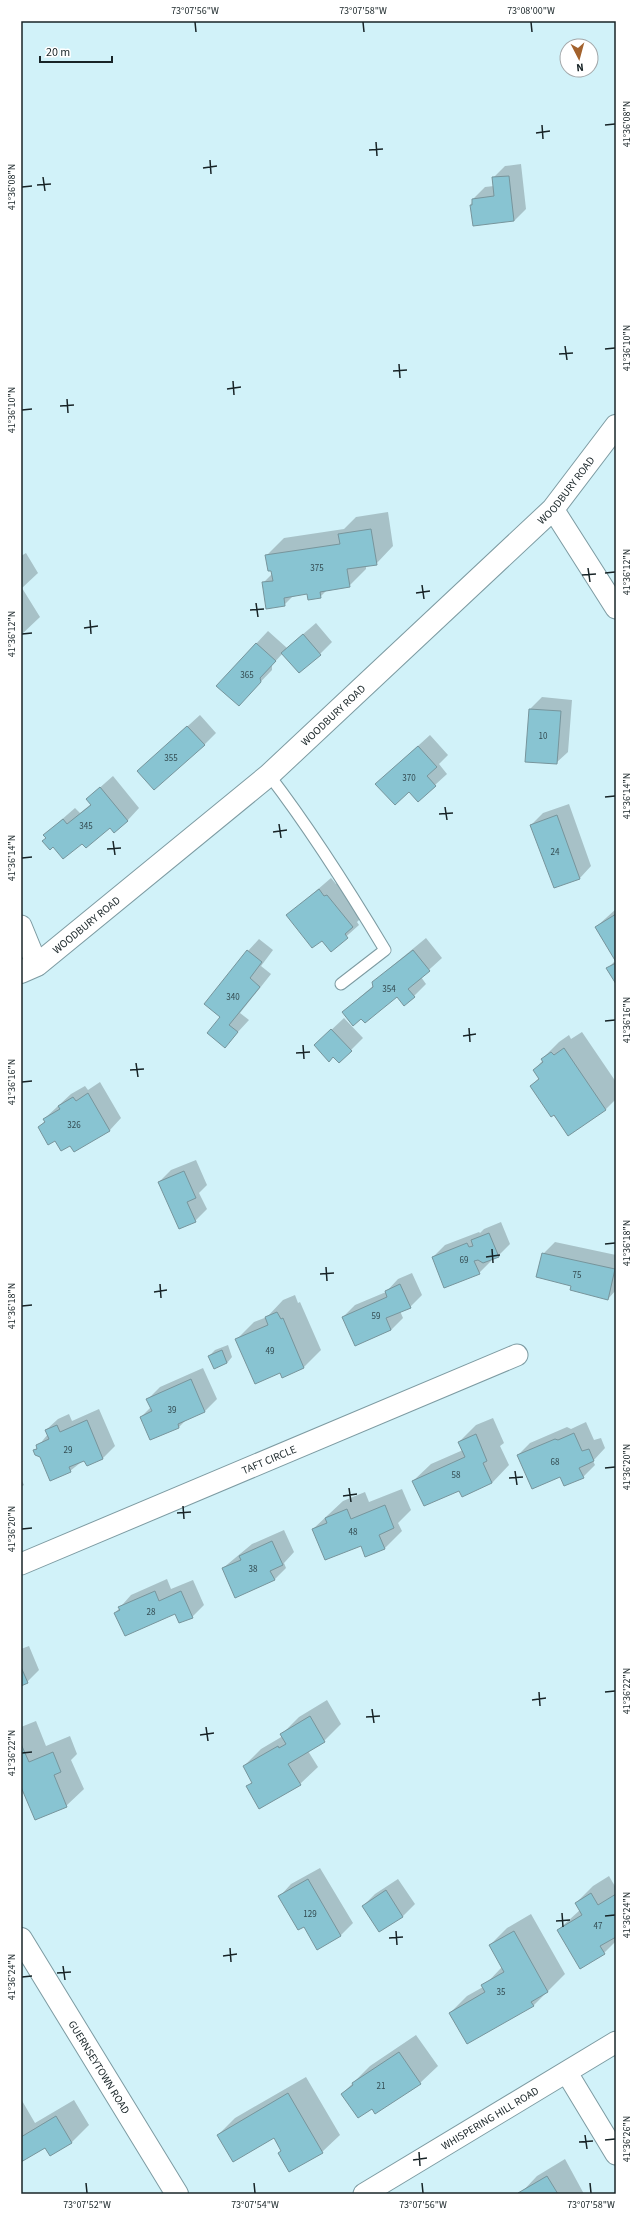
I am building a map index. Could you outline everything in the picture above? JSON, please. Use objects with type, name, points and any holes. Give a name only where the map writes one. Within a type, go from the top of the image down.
[{"type":"main road","name":"WOODBURY ROAD","points":[[29,969],[269,775],[553,510],[616,426]]},
{"type":"main road","name":"GUERNSEYTOWN ROAD","points":[[21,1939],[177,2194]]},
{"type":"street","points":[[553,510],[616,608]]},
{"type":"street","points":[[21,926],[29,969]]},
{"type":"street","name":"TAFT CIRCLE","points":[[21,1564],[517,1355]]},
{"type":"street","name":"WHISPERING HILL ROAD","points":[[364,2194],[567,2073],[616,2042]]},
{"type":"street","points":[[567,2073],[616,2154]]},
{"type":"lane","points":[[269,775],[297,812],[341,877],[385,950],[341,984]]},
{"type":"building","points":[[509,176],[514,221],[473,226],[470,205],[472,205],[472,199],[494,196],[492,177]]},
{"type":"building","points":[[371,529],[377,565],[347,569],[350,587],[320,592],[321,598],[308,600],[307,594],[284,598],[285,606],[266,609],[262,582],[273,581],[271,571],[268,571],[265,555],[340,544],[338,534]]},
{"type":"building","points":[[303,634],[321,655],[299,673],[281,653]]},
{"type":"building","points":[[256,643],[276,661],[260,678],[261,682],[239,706],[216,686]]},
{"type":"building","points":[[529,709],[561,711],[557,764],[525,762]]},
{"type":"building","points":[[187,726],[205,745],[154,790],[137,771]]},
{"type":"building","points":[[418,746],[437,767],[427,776],[436,786],[418,802],[409,792],[395,805],[375,784]]},
{"type":"building","points":[[100,787],[128,821],[114,833],[110,828],[86,848],[82,844],[63,859],[53,847],[50,850],[42,841],[46,838],[43,835],[63,819],[67,824],[91,805],[86,799]]},
{"type":"building","points":[[557,815],[580,879],[554,888],[530,825]]},
{"type":"building","points":[[319,889],[324,896],[327,895],[353,927],[345,934],[348,938],[331,952],[322,941],[312,948],[286,915]]},
{"type":"building","points":[[616,914],[616,962],[595,927]]},
{"type":"building","points":[[247,950],[262,962],[250,978],[260,987],[229,1025],[238,1032],[225,1048],[207,1033],[220,1017],[204,1004]]},
{"type":"building","points":[[413,950],[430,971],[408,989],[415,997],[404,1006],[397,997],[365,1023],[361,1019],[353,1026],[342,1012],[373,987],[372,982]]},
{"type":"building","points":[[616,963],[616,984],[606,968]]},
{"type":"building","points":[[331,1029],[352,1051],[339,1063],[333,1057],[329,1062],[314,1045]]},
{"type":"building","points":[[564,1048],[606,1110],[568,1136],[554,1115],[551,1117],[530,1086],[539,1079],[533,1070],[543,1062],[541,1059],[551,1052],[554,1055]]},
{"type":"building","points":[[88,1093],[110,1131],[74,1152],[70,1146],[61,1151],[55,1141],[48,1145],[38,1127],[45,1122],[43,1119],[60,1109],[58,1106],[73,1097],[76,1101]]},
{"type":"building","points":[[184,1171],[196,1198],[187,1202],[196,1222],[179,1229],[158,1182]]},
{"type":"building","points":[[489,1233],[499,1257],[483,1263],[478,1260],[474,1261],[480,1274],[444,1288],[432,1257],[467,1243],[469,1247],[473,1246],[471,1240]]},
{"type":"building","points":[[542,1253],[615,1269],[608,1300],[570,1290],[571,1286],[536,1277]]},
{"type":"building","points":[[400,1284],[411,1308],[386,1318],[391,1330],[355,1346],[342,1317],[387,1297],[385,1291]]},
{"type":"building","points":[[277,1312],[281,1319],[283,1318],[304,1368],[282,1378],[280,1373],[255,1384],[235,1339],[268,1325],[265,1317]]},
{"type":"building","points":[[222,1350],[227,1363],[214,1369],[208,1356]]},
{"type":"building","points":[[191,1379],[205,1412],[178,1424],[179,1428],[150,1440],[140,1417],[152,1411],[146,1399]]},
{"type":"building","points":[[87,1420],[103,1459],[87,1466],[84,1461],[69,1467],[71,1472],[50,1481],[40,1457],[35,1455],[33,1450],[37,1449],[36,1445],[49,1439],[45,1430],[57,1425],[60,1432]]},
{"type":"building","points":[[574,1433],[582,1451],[589,1449],[594,1461],[579,1468],[584,1478],[564,1486],[560,1477],[532,1489],[517,1455],[555,1439],[558,1440]]},
{"type":"building","points":[[476,1434],[487,1461],[483,1463],[492,1483],[462,1497],[459,1491],[424,1506],[412,1481],[465,1457],[458,1442]]},
{"type":"building","points":[[385,1505],[394,1528],[379,1535],[385,1549],[365,1557],[361,1546],[325,1560],[312,1529],[327,1523],[325,1518],[347,1509],[351,1519]]},
{"type":"building","points":[[272,1541],[283,1565],[270,1571],[275,1580],[235,1598],[222,1568],[241,1560],[239,1556]]},
{"type":"building","points":[[155,1591],[159,1601],[181,1591],[193,1618],[179,1623],[175,1614],[125,1636],[114,1613],[120,1610],[118,1607]]},
{"type":"building","points":[[21,1667],[28,1683],[21,1686]]},
{"type":"building","points":[[310,1716],[325,1742],[288,1764],[301,1785],[259,1809],[246,1786],[252,1783],[243,1766],[278,1746],[279,1748],[286,1744],[280,1734]]},
{"type":"building","points":[[21,1744],[29,1762],[53,1752],[61,1772],[54,1775],[67,1807],[35,1820],[21,1787]]},
{"type":"building","points":[[308,1879],[341,1936],[317,1950],[304,1927],[298,1930],[278,1896]]},
{"type":"building","points":[[386,1890],[403,1917],[379,1932],[362,1906]]},
{"type":"building","points":[[591,1893],[598,1905],[616,1894],[616,1937],[600,1946],[605,1954],[580,1969],[557,1930],[582,1915],[575,1903]]},
{"type":"building","points":[[514,1931],[548,1992],[531,2002],[534,2006],[467,2044],[449,2013],[485,1992],[481,1985],[504,1972],[489,1945]]},
{"type":"building","points":[[399,2052],[421,2084],[375,2114],[372,2109],[358,2118],[341,2094],[353,2085],[352,2083]]},
{"type":"building","points":[[288,2093],[323,2153],[289,2172],[278,2153],[281,2151],[274,2138],[233,2162],[217,2135]]},
{"type":"building","points":[[56,2116],[72,2143],[50,2156],[45,2148],[21,2162],[21,2137]]},
{"type":"building","points":[[547,2176],[558,2194],[518,2193]]}]
